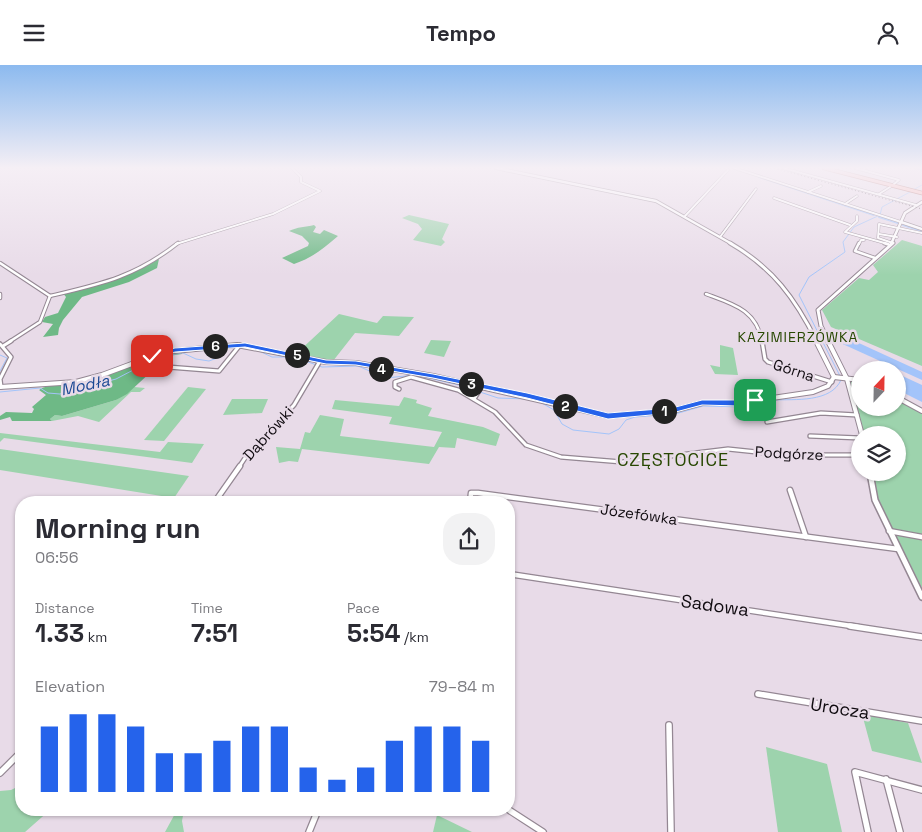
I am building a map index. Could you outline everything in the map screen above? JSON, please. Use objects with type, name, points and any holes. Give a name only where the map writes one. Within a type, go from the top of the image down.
[{"type":"street","points":[[50,296],[116,280],[159,258],[178,243],[273,214],[294,204]]},
{"type":"street","points":[[660,204],[685,216],[761,263],[802,311],[851,404]]},
{"type":"street","points":[[685,216],[696,204]]},
{"type":"street","points":[[720,237],[745,204]]},
{"type":"street","points":[[790,204],[850,225]]},
{"type":"street","points":[[845,204],[922,229]]},
{"type":"street","points":[[911,204],[916,205]]},
{"type":"street","points":[[851,376],[844,372],[821,326],[818,310],[890,245],[897,237],[906,212],[916,205]]},
{"type":"street","points":[[857,216],[856,221],[845,231],[890,245]]},
{"type":"street","points":[[890,245],[878,238],[879,224],[922,233]]},
{"type":"street","points":[[879,234],[897,237]]},
{"type":"street","points":[[885,241],[886,235]]},
{"type":"street","points":[[875,258],[855,251],[861,240],[890,245]]},
{"type":"street","points":[[0,263],[50,296]]},
{"type":"street","name":"Górna","points":[[706,294],[738,306],[756,322],[760,327],[765,359],[768,362],[839,379]]},
{"type":"street","points":[[50,296],[40,322],[1,345],[11,357],[0,379],[0,387],[76,382],[102,375],[164,352],[253,347],[318,364],[356,363],[481,387],[608,416],[672,411],[702,403],[739,403],[813,392],[824,389],[839,379],[844,372]]},
{"type":"street","points":[[168,367],[219,371],[238,348]]},
{"type":"street","name":"Dąbrówki","points":[[219,496],[246,455],[294,405],[318,364]]},
{"type":"street","name":"Podgórze","points":[[399,389],[394,386],[397,380],[411,377],[447,385],[476,397],[495,411],[526,445],[561,457],[601,462],[622,462],[728,449],[784,455],[851,455]]},
{"type":"street","points":[[839,379],[851,380]]},
{"type":"street","points":[[476,397],[481,387]]},
{"type":"street","points":[[906,402],[922,411]]},
{"type":"street","points":[[767,422],[821,413],[844,412],[851,414]]},
{"type":"street","points":[[810,436],[851,437]]},
{"type":"street","points":[[871,481],[875,500],[922,597]]},
{"type":"street","points":[[790,489],[806,537]]},
{"type":"street","name":"Józefówka","points":[[471,496],[471,493],[494,496]]},
{"type":"street","name":"Józefówka","points":[[515,499],[898,549]]},
{"type":"street","points":[[889,531],[922,537]]},
{"type":"street","name":"Sadowa","points":[[515,576],[922,637]]},
{"type":"street","name":"Urocza","points":[[758,694],[922,721]]},
{"type":"street","points":[[669,725],[671,832]]},
{"type":"street","points":[[0,773],[15,758]]},
{"type":"street","points":[[868,832],[855,778],[857,771],[922,789]]},
{"type":"street","points":[[886,779],[900,832]]},
{"type":"street","points":[[515,814],[543,832]]},
{"type":"street","points":[[309,832],[316,816]]},
{"type":"green space","points":[[409,215],[449,224],[442,239],[445,242],[441,246],[413,240],[422,229],[418,224],[402,218]]},
{"type":"green space","points":[[314,225],[316,227],[313,232],[320,234],[324,230],[338,236],[317,253],[300,262],[294,264],[282,258],[308,246],[309,243],[302,236],[289,231]]},
{"type":"green space","points":[[902,240],[922,246],[922,366],[831,327],[822,310],[859,278],[869,280],[878,272],[873,265]]},
{"type":"green space","points":[[159,259],[157,268],[129,282],[82,297],[63,320],[58,335],[43,337],[53,324],[42,322],[45,317],[58,313],[66,297],[62,292],[115,280]]},
{"type":"green space","points":[[339,314],[377,323],[383,316],[414,317],[399,336],[355,333],[333,361],[297,353]]},
{"type":"green space","points":[[431,340],[451,341],[444,357],[424,353]]},
{"type":"green space","points":[[720,345],[733,348],[738,375],[715,374],[710,365],[720,367]]},
{"type":"green space","points":[[182,351],[182,354],[161,357],[146,369],[152,371],[127,394],[116,400],[62,416],[55,415],[50,419],[52,421],[12,421],[10,417],[0,420],[0,416],[6,412],[32,413],[34,409],[32,407],[46,395],[39,390],[43,388],[51,385],[73,383],[154,357]]},
{"type":"green space","points":[[847,379],[851,379],[851,394]]},
{"type":"green space","points":[[134,387],[145,388],[140,392],[131,392],[99,422],[78,416],[52,421],[50,419],[55,415],[62,416],[116,400]]},
{"type":"green space","points":[[188,387],[206,389],[164,441],[144,440]]},
{"type":"green space","points":[[404,397],[417,400],[416,403],[432,408],[428,416],[483,427],[500,434],[496,446],[457,438],[455,448],[439,447],[429,464],[302,449],[298,462],[279,463],[276,447],[300,449],[305,432],[310,433],[320,415],[344,419],[340,436],[434,447],[442,432],[389,424],[392,417],[332,409],[335,400],[399,406]]},
{"type":"green space","points":[[232,399],[268,399],[262,413],[223,415]]},
{"type":"green space","points":[[906,402],[922,411],[922,537],[889,531],[875,500],[871,481],[906,481],[906,426],[860,426],[857,416],[906,416]]},
{"type":"green space","points":[[0,433],[160,452],[168,442],[204,444],[192,463],[4,438],[0,442]]},
{"type":"green space","points":[[0,449],[189,476],[175,496],[162,496],[0,470]]},
{"type":"green space","points":[[894,533],[922,539],[922,588]]},
{"type":"green space","points":[[862,714],[908,723],[922,763],[872,751]]},
{"type":"green space","points":[[766,747],[827,764],[842,832],[778,832]]},
{"type":"green space","points":[[15,788],[15,816],[43,816],[25,832],[0,832],[0,791]]},
{"type":"green space","points":[[174,816],[183,816],[184,832],[165,832]]},
{"type":"green space","points":[[437,816],[439,816],[472,832],[433,832]]},
{"type":"water","points":[[837,333],[898,361],[880,361],[836,341],[833,334]]},
{"type":"water","points":[[906,365],[922,372],[922,380],[906,373]]},
{"type":"water","points":[[906,378],[922,385],[922,402],[906,394]]},
{"type":"waterway","points":[[840,204],[874,215]]},
{"type":"waterway","name":"Modła","points":[[840,376],[799,295],[809,277],[845,252],[843,242],[854,227],[880,215],[882,207],[888,204]]},
{"type":"waterway","points":[[879,217],[898,223]]},
{"type":"waterway","points":[[903,225],[922,231]]},
{"type":"waterway","name":"Modła","points":[[230,347],[256,350]]},
{"type":"waterway","name":"Modła","points":[[0,392],[40,388],[48,393],[60,394],[116,379],[160,356],[183,353],[196,359],[209,361],[217,358],[226,348]]},
{"type":"waterway","name":"Modła","points":[[259,351],[272,357],[289,357]]},
{"type":"waterway","name":"Modła","points":[[0,355],[7,358],[0,371]]},
{"type":"waterway","name":"Modła","points":[[300,359],[322,367],[358,366],[386,378],[415,375],[459,385],[498,398],[527,399]]},
{"type":"waterway","name":"Modła","points":[[774,400],[821,396],[829,393],[841,380]]},
{"type":"waterway","name":"Modła","points":[[540,402],[554,410],[562,424],[573,430],[609,434],[619,429],[626,420],[635,417],[675,414],[703,406],[746,407],[762,401]]},
{"type":"railway","points":[[903,204],[922,209]]},
{"type":"district","name":"KAZIMIERZÓWKA","points":[[798,337]]},
{"type":"district","name":"CZĘSTOCICE","points":[[673,459]]},
{"type":"route","points":[[152,356],[175,350],[245,345],[300,355],[326,362],[356,363],[433,376],[608,416],[672,411],[702,403],[739,403],[755,400]]}]
